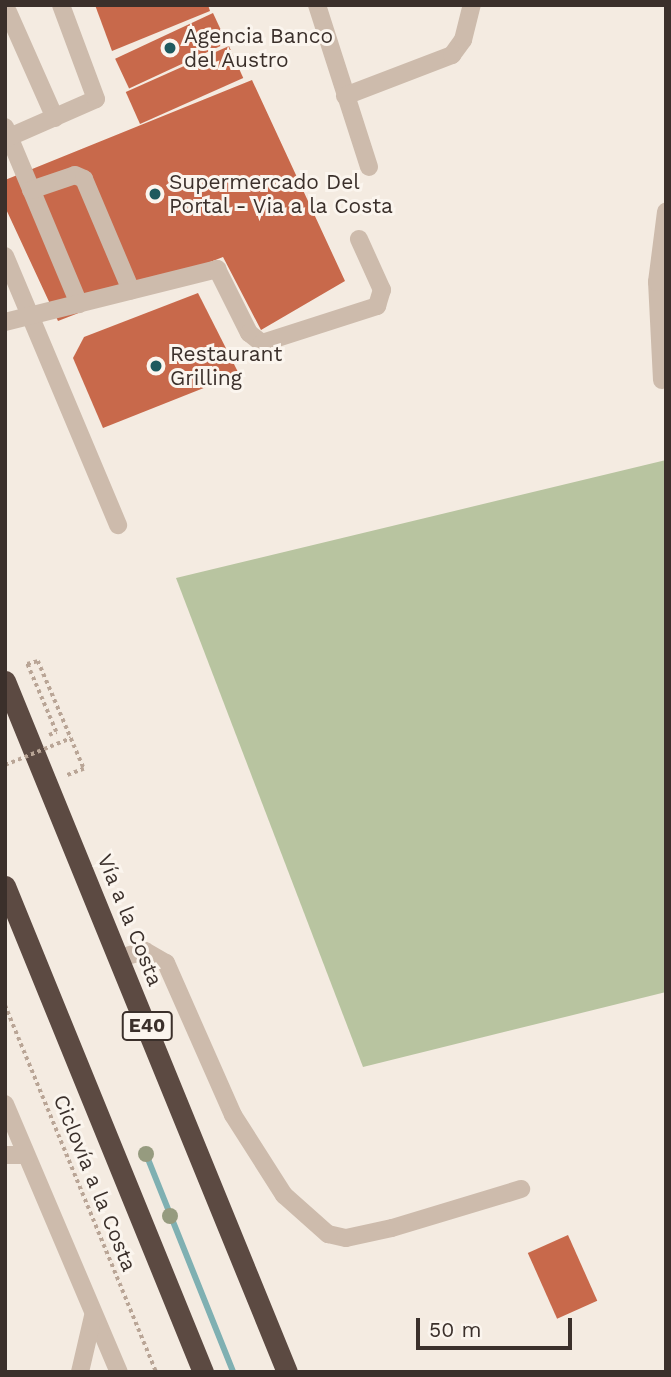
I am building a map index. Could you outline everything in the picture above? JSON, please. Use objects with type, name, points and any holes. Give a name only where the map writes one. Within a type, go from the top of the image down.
[{"type":"highway","name":"Vía a la Costa","points":[[5,681],[287,1372]]},
{"type":"highway","points":[[5,886],[203,1372]]},
{"type":"street","points":[[61,5],[96,92],[90,104],[7,135],[79,304]]},
{"type":"street","points":[[317,5],[369,167]]},
{"type":"street","points":[[345,96],[452,55],[463,40],[472,5]]},
{"type":"street","points":[[12,10],[55,118]]},
{"type":"street","points":[[31,190],[75,176],[84,179],[131,290]]},
{"type":"street","points":[[662,380],[657,282],[666,212]]},
{"type":"street","points":[[5,322],[217,270],[249,333],[262,342],[377,306],[382,290],[359,239]]},
{"type":"street","points":[[5,256],[11,286],[30,314],[118,525]]},
{"type":"street","points":[[119,958],[145,951],[166,963],[243,1133],[284,1195],[328,1234],[346,1238],[392,1228],[521,1189]]},
{"type":"street","points":[[5,1104],[119,1372]]},
{"type":"street","points":[[5,1156],[26,1155]]},
{"type":"street","points":[[80,1372],[91,1347],[94,1312]]},
{"type":"path","points":[[40,725],[45,737],[56,732],[27,664],[38,660],[84,769],[64,778],[61,771]]},
{"type":"path","points":[[5,765],[71,738]]},
{"type":"path","name":"Ciclovía a la Costa","points":[[5,1005],[156,1372]]},
{"type":"green space","points":[[666,460],[666,992],[363,1067],[176,578]]},
{"type":"building","points":[[95,5],[208,5],[210,11],[112,51]]},
{"type":"building","name":"Agencia Banco del Austro","points":[[213,13],[227,43],[129,89],[115,59]]},
{"type":"building","points":[[229,46],[243,78],[140,124],[126,92]]},
{"type":"building","name":"Supermercado Del Portal - Via a la Costa","points":[[252,80],[345,281],[261,330],[223,257],[58,321],[5,207],[5,180]]},
{"type":"building","name":"Restaurant Grilling","points":[[198,293],[239,374],[103,428],[73,358],[84,337]]},
{"type":"building","points":[[568,1235],[597,1301],[557,1319],[528,1253]]},
{"type":"waterway","points":[[146,1154],[233,1372]]},
{"type":"place","name":"Agencia Banco del Austro","points":[[170,48]]},
{"type":"place","name":"Supermercado Del Portal - Via a la Costa","points":[[155,194]]},
{"type":"place","name":"Restaurant Grilling","points":[[156,366]]}]
